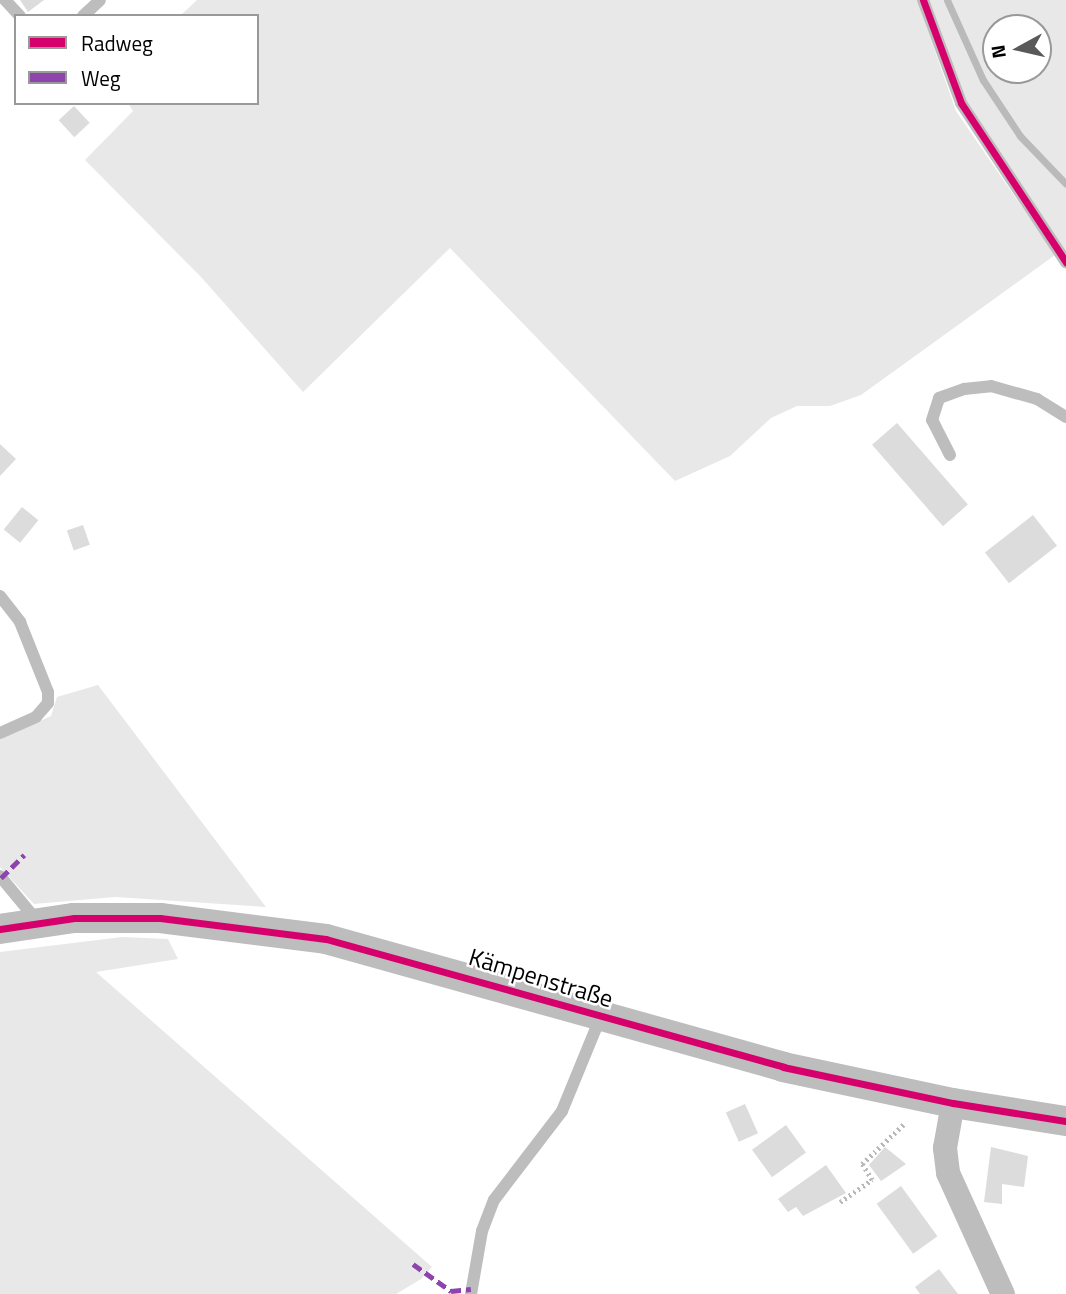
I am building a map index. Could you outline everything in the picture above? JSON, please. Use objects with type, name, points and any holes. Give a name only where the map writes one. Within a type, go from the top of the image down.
[{"type":"street","name":"Kämpenstraße","points":[[0,929],[38,922],[160,918],[326,939],[783,1067],[953,1103],[1066,1121]]},
{"type":"street","points":[[953,1103],[946,1148],[948,1172],[1003,1294]]},
{"type":"lane","points":[[5,0],[18,14]]},
{"type":"lane","points":[[85,14],[100,0]]},
{"type":"lane","points":[[923,0],[961,103],[1066,262]]},
{"type":"lane","points":[[950,455],[932,420],[939,398],[964,389],[991,386],[1037,399],[1066,417]]},
{"type":"lane","points":[[0,596],[20,622],[48,692],[48,703],[36,717],[0,733]]},
{"type":"lane","points":[[0,876],[38,922]]},
{"type":"lane","points":[[471,1294],[479,1244],[494,1200],[562,1111],[582,1070],[601,1016]]},
{"type":"path","points":[[840,1202],[872,1180],[862,1164],[904,1124]]},
{"type":"shaded area","points":[[197,0],[917,0],[956,111],[1055,255],[861,395],[830,406],[797,406],[771,418],[730,456],[675,481],[450,248],[303,392],[201,277],[85,160],[133,111],[129,105],[259,105],[259,14],[182,14]]},
{"type":"shaded area","points":[[927,0],[1066,0],[1066,252],[965,103]]},
{"type":"shaded area","points":[[98,685],[266,907],[115,897],[34,904],[0,867],[0,739],[51,716],[57,697]]},
{"type":"shaded area","points":[[122,937],[168,939],[178,959],[96,972],[432,1267],[421,1279],[396,1294],[0,1294],[0,952]]},
{"type":"building","points":[[20,0],[44,0],[28,12]]},
{"type":"building","points":[[74,106],[90,123],[74,137],[59,120]]},
{"type":"building","points":[[897,423],[968,505],[943,526],[872,445]]},
{"type":"building","points":[[0,444],[16,459],[0,476]]},
{"type":"building","points":[[22,507],[38,520],[20,543],[4,530]]},
{"type":"building","points":[[1033,515],[1057,546],[1009,583],[985,553]]},
{"type":"building","points":[[83,525],[90,545],[74,550],[67,531]]},
{"type":"building","points":[[745,1104],[758,1133],[739,1142],[726,1113]]},
{"type":"building","points":[[786,1125],[806,1153],[772,1177],[752,1150]]},
{"type":"building","points":[[885,1147],[906,1164],[881,1181],[869,1165]]},
{"type":"building","points":[[991,1147],[1028,1156],[1024,1187],[1002,1184],[1002,1204],[984,1202]]},
{"type":"building","points":[[826,1165],[846,1193],[803,1216],[796,1207],[788,1212],[778,1199]]},
{"type":"building","points":[[901,1186],[937,1236],[913,1254],[877,1204]]},
{"type":"building","points":[[939,1269],[958,1294],[920,1294],[915,1287]]},
{"type":"waterway","points":[[947,0],[983,80],[1020,136],[1066,184]]},
{"type":"marked path","points":[[1,878],[24,855]]},
{"type":"marked path","points":[[413,1264],[451,1291],[471,1289]]},
{"type":"cycle path","points":[[923,0],[961,103],[1066,262]]},
{"type":"cycle path","points":[[0,929],[74,918],[160,918],[326,939],[783,1067],[953,1103],[1066,1121]]}]
